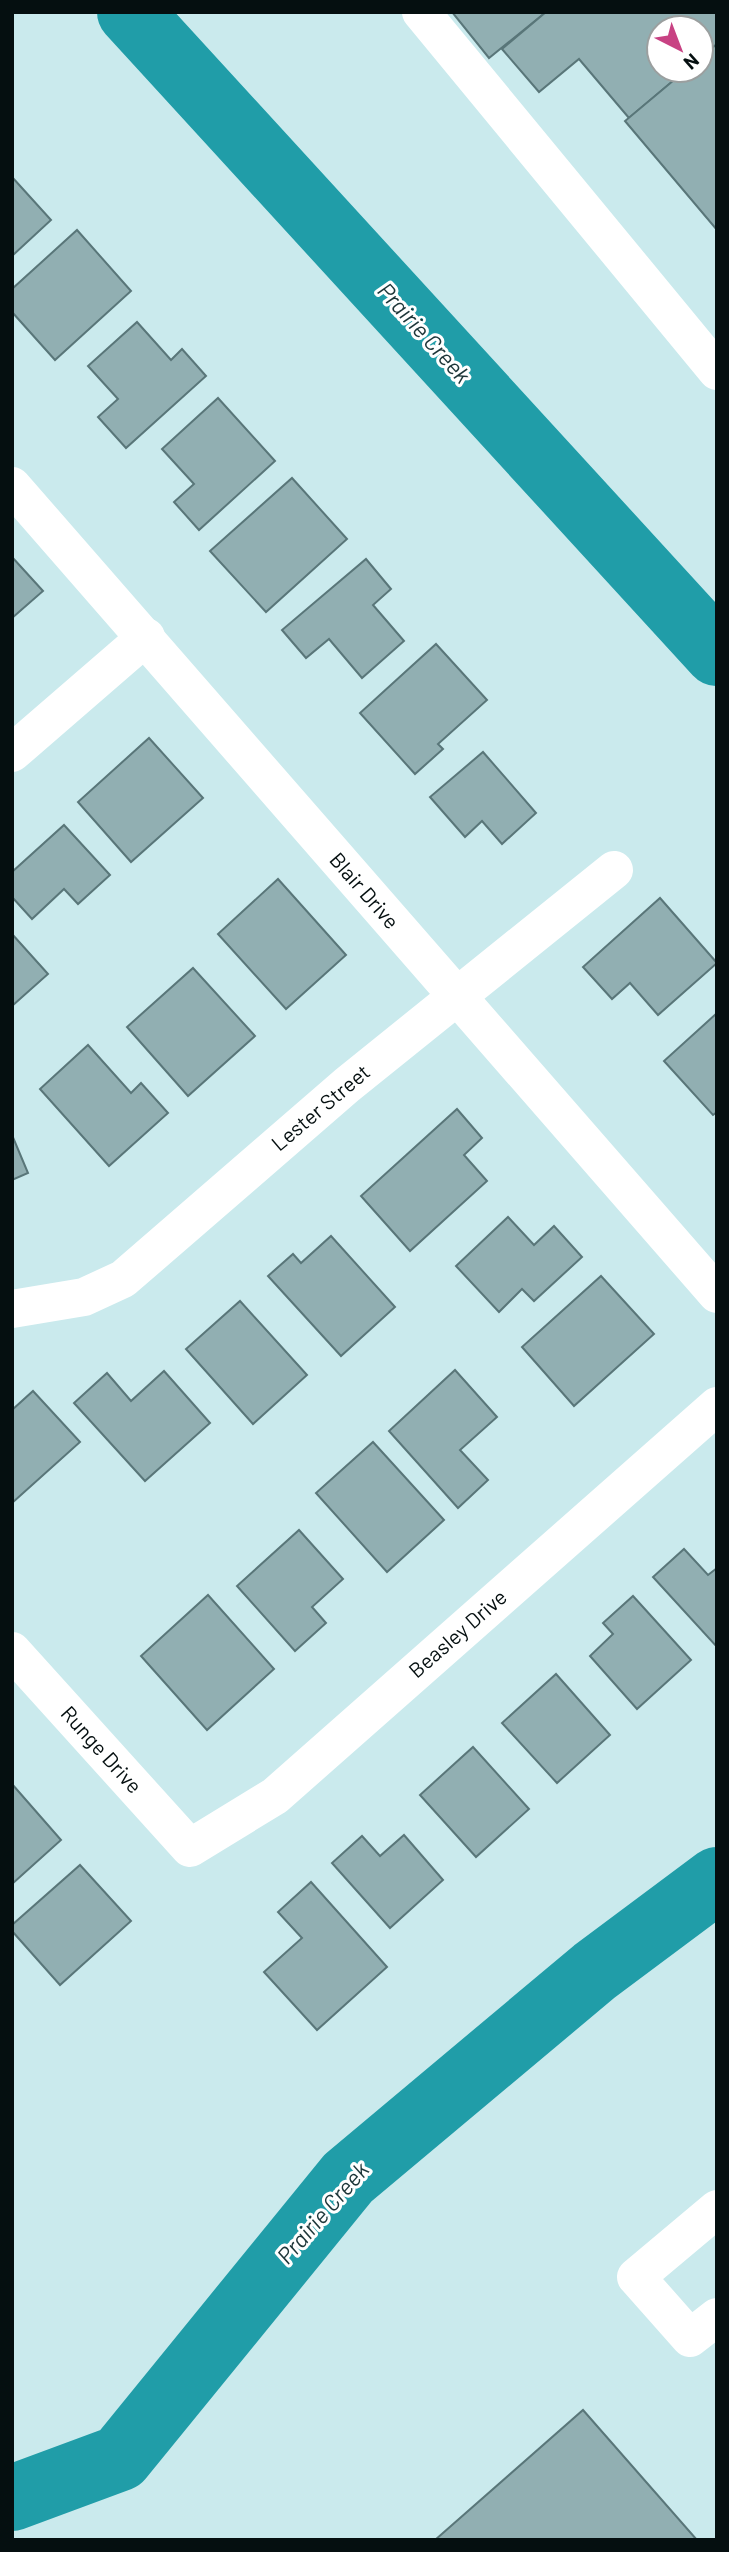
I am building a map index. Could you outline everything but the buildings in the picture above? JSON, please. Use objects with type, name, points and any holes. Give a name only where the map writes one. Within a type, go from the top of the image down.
[{"type":"street","points":[[421,12],[717,371]]},
{"type":"street","name":"Blair Drive","points":[[12,486],[717,1294]]},
{"type":"street","points":[[12,753],[146,637]]},
{"type":"street","name":"Lester Street","points":[[12,1309],[84,1297],[123,1279],[347,1085],[614,870]]},
{"type":"street","name":"Beasley Drive","points":[[190,1848],[275,1796],[717,1406]]},
{"type":"street","name":"Runge Drive","points":[[12,1651],[190,1848]]},
{"type":"street","points":[[717,2209],[636,2277],[690,2338],[717,2317]]},
{"type":"waterway","name":"Prairie Creek","points":[[130,12],[717,653]]},
{"type":"waterway","name":"Prairie Creek","points":[[12,2498],[120,2458],[348,2178],[595,1971],[717,1880]]}]
